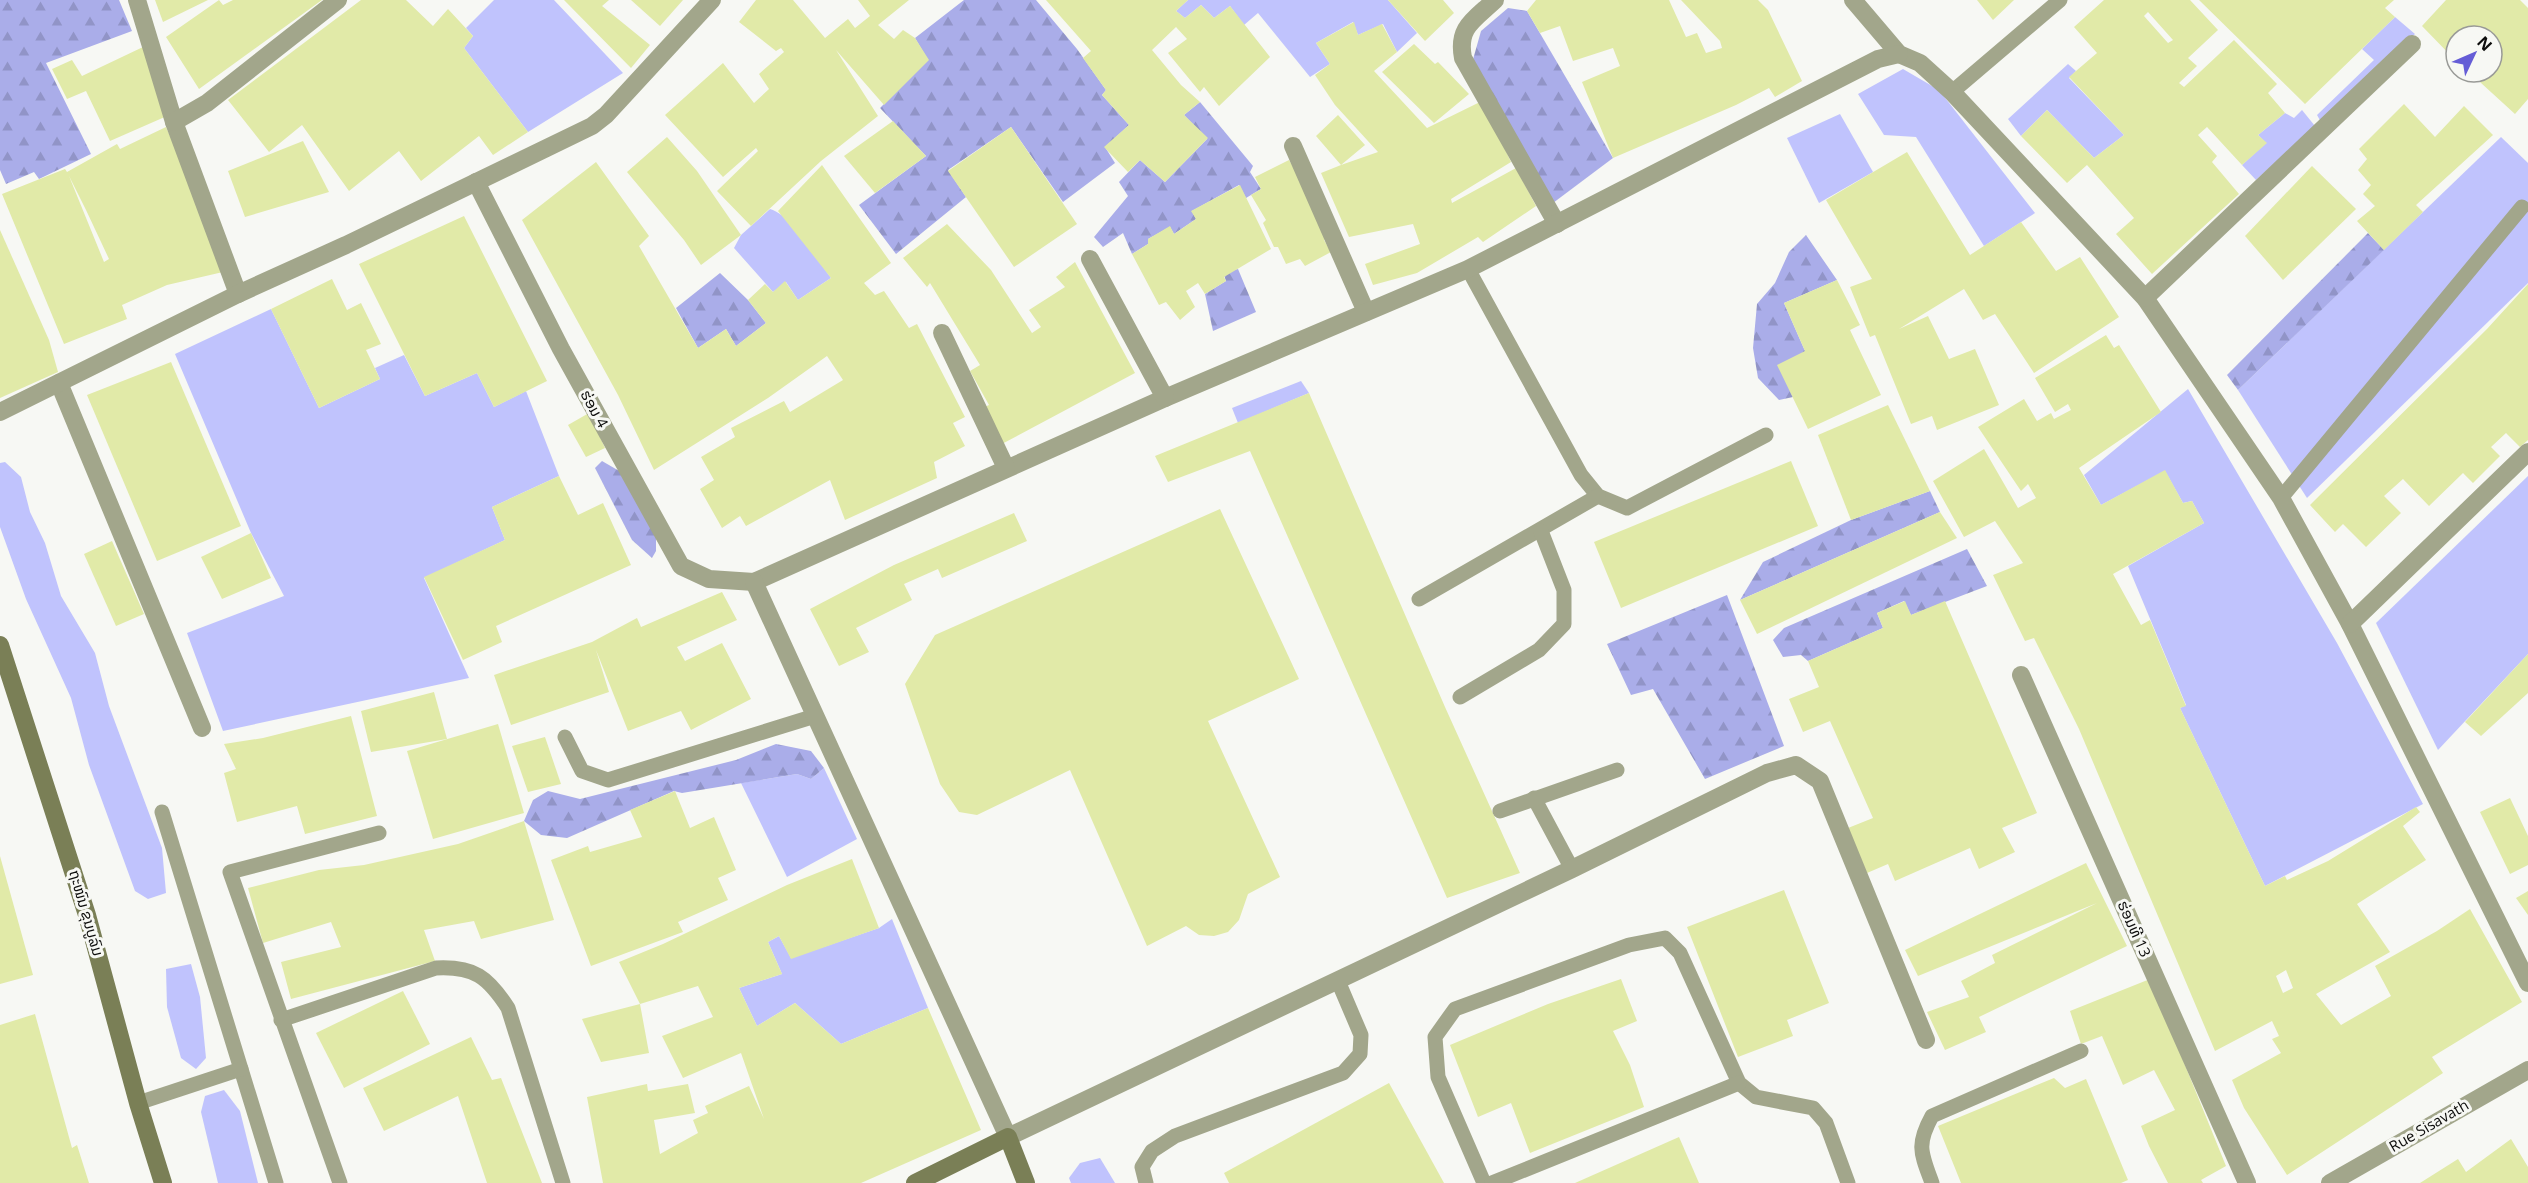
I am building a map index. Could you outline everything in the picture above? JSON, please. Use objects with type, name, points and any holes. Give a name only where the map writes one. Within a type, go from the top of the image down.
[{"type":"street","points":[[137,0],[174,122],[238,294]]},
{"type":"street","points":[[174,122],[207,103],[338,0]]},
{"type":"street","points":[[0,412],[238,294],[592,126],[606,115],[712,0]]},
{"type":"street","points":[[1495,0],[1462,31],[1460,42],[1463,58],[1557,224]]},
{"type":"street","points":[[1853,0],[1899,54],[1920,63],[1952,92],[2145,298],[2281,498],[2350,624],[2528,983]]},
{"type":"street","points":[[2145,298],[2412,44]]},
{"type":"street","points":[[1026,1183],[1008,1137],[754,582],[1165,398],[1468,269],[1878,59],[1899,54]]},
{"type":"street","points":[[1293,146],[1366,312]]},
{"type":"street","name":"ຮ່ອມ 4","points":[[476,182],[561,349],[681,566],[709,579],[754,582]]},
{"type":"street","points":[[1090,259],[1165,398]]},
{"type":"street","points":[[942,333],[1006,468]]},
{"type":"street","points":[[59,383],[202,728]]},
{"type":"street","points":[[2350,624],[2528,452]]},
{"type":"street","name":"ຖະໜົນ ຂຸນບູລົມ","points":[[2,655],[87,915],[138,1103],[163,1183]]},
{"type":"street","name":"ຮ່ອມທີ 13","points":[[2021,675],[2247,1183]]},
{"type":"street","points":[[915,1183],[1572,869],[1767,773],[1796,765],[1820,781],[1926,1040]]},
{"type":"street","name":"Rue Sisavath","points":[[2330,1183],[2528,1070]]},
{"type":"lane","points":[[1952,92],[2060,0]]},
{"type":"lane","points":[[2281,498],[2522,207]]},
{"type":"lane","points":[[1468,269],[1581,476],[1598,496],[1627,508],[1766,435]]},
{"type":"lane","points":[[1419,599],[1541,531],[1598,496]]},
{"type":"lane","points":[[1460,697],[1539,650],[1564,624],[1564,590],[1541,531]]},
{"type":"lane","points":[[565,737],[582,771],[608,780],[815,716]]},
{"type":"lane","points":[[1500,811],[1617,770]]},
{"type":"lane","points":[[1534,798],[1572,869]]},
{"type":"lane","points":[[162,812],[276,1183]]},
{"type":"lane","points":[[340,1183],[230,872],[379,833]]},
{"type":"lane","points":[[1484,1183],[1438,1077],[1435,1037],[1455,1009],[1629,945],[1665,939],[1680,953],[1739,1083],[1756,1096],[1813,1108],[1826,1123],[1848,1183]]},
{"type":"lane","points":[[281,1020],[436,968],[460,967],[475,973],[494,987],[508,1008],[562,1183]]},
{"type":"lane","points":[[1146,1183],[1142,1167],[1152,1151],[1175,1136],[1343,1073],[1360,1054],[1361,1035],[1338,981]]},
{"type":"lane","points":[[1932,1183],[1921,1154],[1921,1137],[1932,1116],[2081,1051]]},
{"type":"lane","points":[[138,1103],[241,1069]]},
{"type":"lane","points":[[1492,1183],[1739,1083]]},
{"type":"shaded area","points":[[494,0],[554,0],[623,73],[528,132],[464,48],[473,36],[466,28]]},
{"type":"shaded area","points":[[1188,0],[1388,0],[1417,33],[1397,52],[1383,24],[1358,35],[1353,22],[1316,43],[1330,64],[1310,77],[1258,13],[1244,25],[1230,6],[1214,18],[1201,5],[1185,18],[1176,11]]},
{"type":"shaded area","points":[[2395,17],[2415,34],[2321,122],[2317,115],[2374,60],[2362,49]]},
{"type":"shaded area","points":[[2068,64],[2076,71],[2069,78],[2124,135],[2094,158],[2047,110],[2021,136],[2008,119]]},
{"type":"shaded area","points":[[1903,69],[1939,90],[2035,213],[1984,246],[1916,137],[1884,135],[1858,94]]},
{"type":"shaded area","points":[[2302,110],[2315,126],[2256,180],[2242,165],[2266,143],[2258,135],[2285,113],[2294,118]]},
{"type":"shaded area","points":[[1840,114],[1873,172],[1819,203],[1787,138]]},
{"type":"shaded area","points":[[2501,137],[2528,163],[2528,283],[2307,498],[2238,390]]},
{"type":"shaded area","points":[[770,209],[795,228],[831,278],[798,300],[786,282],[773,292],[734,248],[741,235]]},
{"type":"shaded area","points":[[271,309],[319,408],[380,379],[375,368],[404,355],[425,396],[477,373],[494,407],[526,391],[559,476],[492,507],[505,540],[424,578],[469,678],[223,731],[187,633],[284,596],[251,533],[175,354]]},
{"type":"shaded area","points":[[1301,381],[1309,393],[1238,423],[1232,408]]},
{"type":"shaded area","points":[[2188,389],[2337,643],[2423,804],[2265,886],[2180,708],[2186,705],[2128,566],[2204,523],[2192,501],[2183,503],[2165,471],[2101,505],[2084,475]]},
{"type":"shaded area","points":[[5,462],[21,477],[30,512],[45,543],[61,596],[95,653],[109,706],[162,848],[166,893],[148,899],[135,891],[89,765],[71,698],[26,599],[0,527],[0,463]]},
{"type":"shaded area","points":[[2528,476],[2528,654],[2438,750],[2376,623]]},
{"type":"shaded area","points":[[824,768],[857,839],[787,877],[741,783],[797,774],[811,779]]},
{"type":"shaded area","points":[[892,919],[928,1008],[841,1044],[795,1003],[757,1026],[739,988],[782,974],[768,942],[779,936],[791,958],[879,928]]},
{"type":"shaded area","points":[[191,964],[200,997],[206,1058],[196,1069],[181,1058],[167,1007],[166,969]]},
{"type":"shaded area","points":[[224,1090],[240,1111],[258,1183],[218,1183],[201,1112],[205,1096]]},
{"type":"shaded area","points":[[1100,1158],[1115,1183],[1071,1183],[1069,1178],[1080,1163]]},
{"type":"green space","points":[[0,0],[119,0],[132,31],[46,63],[91,154],[39,179],[34,172],[6,184],[0,170]]},
{"type":"green space","points":[[964,0],[1036,0],[1077,49],[1106,90],[1102,95],[1129,125],[1105,147],[1115,163],[1063,202],[1011,127],[948,170],[966,197],[896,254],[859,205],[926,156],[880,108],[928,60],[915,38]]},
{"type":"green space","points":[[1508,8],[1527,11],[1613,158],[1553,203],[1472,63],[1481,31]]},
{"type":"green space","points":[[1200,102],[1253,166],[1250,172],[1261,189],[1246,198],[1239,185],[1192,211],[1196,219],[1174,234],[1170,227],[1148,239],[1148,244],[1132,254],[1123,233],[1103,247],[1094,237],[1128,196],[1119,182],[1140,160],[1165,182],[1207,139],[1184,115]]},
{"type":"green space","points":[[2368,233],[2384,250],[2238,390],[2227,375]]},
{"type":"green space","points":[[1806,235],[1837,280],[1784,303],[1805,351],[1793,397],[1779,400],[1758,378],[1753,348],[1757,304],[1775,283],[1789,252]]},
{"type":"green space","points":[[1238,269],[1256,312],[1213,331],[1205,294],[1226,281],[1223,272]]},
{"type":"green space","points":[[720,273],[748,300],[766,323],[736,346],[726,329],[698,348],[676,308]]},
{"type":"green space","points":[[602,461],[621,472],[656,534],[656,551],[652,558],[632,540],[595,468]]},
{"type":"green space","points":[[1930,491],[1940,512],[1740,600],[1763,562],[1851,520]]},
{"type":"green space","points":[[1967,549],[1987,586],[1911,615],[1904,601],[1877,613],[1883,628],[1808,661],[1801,655],[1783,657],[1773,640],[1784,628]]},
{"type":"green space","points":[[1727,595],[1784,746],[1705,779],[1653,689],[1631,695],[1607,644]]},
{"type":"green space","points":[[776,744],[811,751],[824,768],[811,779],[797,774],[682,793],[674,791],[567,838],[541,835],[524,821],[533,800],[548,791],[580,799],[736,760]]},
{"type":"building","points":[[155,0],[208,0],[163,22]]},
{"type":"building","points":[[219,0],[223,5],[233,0],[322,0],[199,89],[166,37]]},
{"type":"building","points":[[361,0],[406,0],[433,26],[448,9],[473,36],[464,48],[528,132],[493,155],[479,136],[421,181],[399,151],[349,191],[302,125],[269,152],[228,100]]},
{"type":"building","points":[[564,0],[609,0],[602,6],[650,45],[631,68]]},
{"type":"building","points":[[631,0],[683,0],[660,26]]},
{"type":"building","points":[[756,0],[793,0],[825,38],[848,19],[855,28],[870,16],[858,0],[909,0],[878,25],[894,39],[903,30],[915,38],[929,60],[884,105],[836,50],[878,116],[821,161],[751,226],[717,191],[758,151],[756,148],[723,177],[665,115],[723,63],[754,103],[769,89],[759,74],[784,52],[781,48],[776,51],[739,22]]},
{"type":"building","points":[[1046,0],[1188,0],[1176,11],[1185,18],[1201,5],[1214,18],[1230,6],[1270,57],[1219,106],[1204,87],[1200,92],[1168,53],[1187,39],[1176,27],[1152,50],[1181,85],[1200,102],[1184,115],[1208,138],[1165,182],[1140,160],[1128,172],[1104,147],[1129,125],[1102,95],[1106,90],[1083,58],[1091,51]]},
{"type":"building","points":[[1388,0],[1443,0],[1454,13],[1425,41]]},
{"type":"building","points":[[1536,0],[1669,0],[1686,37],[1697,33],[1706,53],[1722,48],[1720,41],[1681,0],[1758,0],[1768,10],[1802,81],[1775,97],[1769,88],[1736,105],[1613,158],[1582,82],[1620,66],[1613,48],[1573,61],[1560,26],[1540,33],[1527,11]]},
{"type":"building","points":[[1977,0],[2014,0],[1993,20]]},
{"type":"building","points":[[2104,0],[2190,0],[2218,30],[2188,58],[2197,66],[2179,83],[2184,87],[2234,40],[2277,84],[2268,93],[2285,113],[2258,135],[2267,143],[2242,165],[2207,127],[2198,135],[2217,156],[2212,162],[2239,194],[2152,274],[2116,234],[2134,218],[2087,165],[2067,183],[2021,136],[2047,110],[2094,158],[2124,135],[2069,77],[2097,53],[2074,27]],"holes":[[[2148,12],[2173,40],[2168,43],[2144,16]]]},
{"type":"building","points":[[2199,0],[2394,0],[2385,8],[2395,17],[2305,104]]},
{"type":"building","points":[[2446,0],[2520,0],[2528,8],[2528,99],[2515,114],[2482,84],[2504,84],[2504,24],[2444,24],[2444,49],[2422,26]]},
{"type":"building","points":[[1354,22],[1358,35],[1382,24],[1397,52],[1374,71],[1427,128],[1482,101],[1511,162],[1451,199],[1452,203],[1516,168],[1536,206],[1483,242],[1478,237],[1417,273],[1373,285],[1365,264],[1420,244],[1413,224],[1349,237],[1321,173],[1378,152],[1335,105],[1315,75],[1330,64],[1316,43]]},
{"type":"building","points":[[1414,44],[1435,64],[1438,62],[1469,94],[1434,123],[1382,72]]},
{"type":"building","points":[[143,47],[167,116],[110,141],[86,91],[67,99],[52,69],[72,60],[82,76]]},
{"type":"building","points":[[2404,104],[2435,137],[2464,106],[2493,135],[2416,205],[2423,212],[2384,250],[2357,221],[2375,206],[2363,194],[2371,185],[2358,170],[2367,159],[2359,149]]},
{"type":"building","points":[[1338,115],[1365,145],[1341,165],[1316,136]]},
{"type":"building","points":[[893,121],[926,156],[875,193],[844,156]]},
{"type":"building","points":[[166,127],[192,186],[223,272],[167,285],[122,305],[127,319],[64,344],[2,194],[65,169],[67,172],[117,144],[120,149]],"holes":[[[69,176],[109,259],[104,262]]]},
{"type":"building","points":[[1011,127],[1077,224],[1014,267],[948,171]]},
{"type":"building","points":[[667,137],[697,171],[741,235],[701,265],[684,240],[627,172]]},
{"type":"building","points":[[303,141],[329,192],[245,217],[228,171]]},
{"type":"building","points":[[1907,152],[1970,255],[2021,222],[2056,271],[2080,257],[2119,317],[2034,373],[1995,314],[1983,320],[1964,289],[1899,329],[1928,316],[1949,359],[1975,349],[1999,405],[1937,430],[1932,416],[1911,424],[1875,335],[1870,337],[1850,287],[1872,279],[1826,200]]},
{"type":"building","points":[[1289,160],[1312,198],[1330,236],[1324,240],[1331,252],[1305,266],[1300,259],[1286,264],[1278,247],[1274,247],[1263,223],[1266,220],[1251,195],[1261,189],[1255,177]]},
{"type":"building","points":[[596,162],[649,236],[639,246],[698,348],[726,329],[736,346],[766,323],[748,300],[765,284],[773,292],[785,281],[798,300],[831,278],[778,211],[822,165],[891,263],[864,283],[875,295],[884,291],[909,328],[917,324],[965,417],[953,423],[965,446],[934,462],[937,478],[845,520],[830,480],[746,526],[740,516],[722,528],[700,489],[714,480],[701,457],[735,437],[731,428],[784,401],[790,412],[843,380],[827,356],[768,398],[654,470],[618,395],[522,220]]},
{"type":"building","points":[[2312,166],[2356,209],[2283,280],[2245,236]]},
{"type":"building","points":[[1240,185],[1271,249],[1224,277],[1226,281],[1205,294],[1198,283],[1186,291],[1195,307],[1180,320],[1166,302],[1159,305],[1132,254],[1148,244],[1148,239],[1170,226],[1174,234],[1196,219],[1191,211]]},
{"type":"building","points":[[464,216],[547,381],[494,407],[477,373],[425,396],[359,264]]},
{"type":"building","points":[[947,224],[991,270],[1032,333],[1041,327],[1029,310],[1065,287],[1056,277],[1075,262],[1135,373],[1000,445],[980,409],[989,405],[970,371],[980,365],[930,283],[927,287],[903,258]]},
{"type":"building","points":[[0,230],[49,340],[58,372],[0,398]]},
{"type":"building","points":[[332,279],[347,310],[361,303],[381,344],[366,350],[380,379],[319,408],[271,309]]},
{"type":"building","points":[[1837,280],[1860,325],[1850,330],[1881,395],[1808,429],[1777,365],[1805,351],[1784,303]]},
{"type":"building","points":[[2528,284],[2528,440],[2520,447],[2506,433],[2491,447],[2500,456],[2473,483],[2463,473],[2429,506],[2403,479],[2384,496],[2401,513],[2366,547],[2343,524],[2335,532],[2310,505],[2487,329]]},
{"type":"building","points":[[2106,335],[2114,348],[2119,345],[2161,412],[2079,468],[2101,505],[2165,470],[2183,503],[2192,501],[2204,523],[2113,574],[2141,625],[2150,620],[2186,706],[2180,708],[2265,886],[2285,876],[2287,880],[2328,861],[2416,807],[2420,812],[2403,826],[2426,860],[2357,904],[2390,952],[2316,994],[2341,1025],[2391,996],[2375,966],[2437,931],[2470,909],[2522,1002],[2432,1057],[2443,1073],[2287,1175],[2244,1108],[2232,1080],[2281,1053],[2272,1039],[2279,1036],[2272,1021],[2215,1051],[2079,729],[2034,638],[2025,641],[1993,575],[2023,563],[1995,521],[1964,537],[1933,481],[1984,449],[2018,508],[2036,498],[2028,484],[2021,491],[1978,427],[2024,399],[2037,421],[2051,413],[2054,419],[2071,410],[2068,404],[2055,412],[2035,378]],"holes":[[[2286,970],[2293,988],[2283,993],[2276,976]]]},
{"type":"building","points":[[171,362],[241,526],[157,561],[87,395]]},
{"type":"building","points":[[1309,393],[1445,707],[1520,873],[1447,898],[1250,451],[1168,482],[1155,456]]},
{"type":"building","points":[[1888,405],[1930,491],[1851,520],[1818,435]]},
{"type":"building","points":[[589,413],[605,448],[586,457],[568,425]]},
{"type":"building","points":[[1791,461],[1818,526],[1621,608],[1594,542]]},
{"type":"building","points":[[559,476],[578,515],[603,503],[631,565],[496,626],[502,642],[463,660],[424,577],[505,540],[492,507]]},
{"type":"building","points":[[1220,509],[1299,679],[1208,721],[1280,877],[1248,894],[1239,920],[1228,932],[1214,936],[1199,935],[1186,926],[1147,946],[1070,770],[977,815],[959,812],[940,784],[905,684],[935,635]]},
{"type":"building","points":[[1940,512],[1957,538],[1757,634],[1740,600]]},
{"type":"building","points":[[1014,513],[1027,541],[942,578],[938,569],[904,584],[912,600],[856,628],[869,652],[839,666],[810,609],[894,565]]},
{"type":"building","points":[[251,533],[271,578],[222,599],[201,557]]},
{"type":"building","points":[[112,541],[144,614],[116,626],[84,554]]},
{"type":"building","points":[[722,592],[737,620],[677,647],[685,661],[722,643],[751,699],[691,730],[681,711],[628,731],[596,650],[609,692],[511,725],[494,675],[592,642],[637,618],[641,627]]},
{"type":"building","points":[[1905,601],[1911,615],[1945,601],[2037,813],[2002,828],[2015,852],[1979,869],[1970,848],[1895,881],[1888,864],[1867,873],[1848,828],[1873,818],[1830,721],[1803,732],[1789,699],[1819,687],[1808,661],[1883,628],[1877,613]]},
{"type":"building","points":[[2528,654],[2528,693],[2481,736],[2465,722]]},
{"type":"building","points":[[434,692],[447,739],[371,752],[361,711]]},
{"type":"building","points":[[351,716],[377,816],[305,834],[297,806],[237,822],[224,773],[236,769],[224,744],[263,738]]},
{"type":"building","points":[[498,724],[524,813],[433,839],[407,751]]},
{"type":"building","points":[[545,737],[561,784],[528,792],[512,746]]},
{"type":"building","points":[[675,791],[690,828],[714,817],[736,870],[718,878],[728,900],[678,922],[683,932],[591,966],[551,860],[588,846],[590,852],[642,837],[630,810]]},
{"type":"building","points":[[2510,798],[2528,836],[2528,865],[2510,874],[2480,812]]},
{"type":"building","points":[[524,821],[554,920],[481,939],[474,921],[424,930],[435,961],[291,999],[281,962],[341,947],[331,922],[263,943],[248,888],[319,870],[364,865],[458,844]]},
{"type":"building","points":[[0,856],[33,975],[0,984]]},
{"type":"building","points":[[852,859],[879,928],[791,959],[779,936],[768,942],[782,974],[739,988],[757,1026],[795,1003],[841,1044],[928,1008],[981,1130],[861,1183],[603,1183],[587,1097],[647,1084],[648,1091],[688,1084],[695,1113],[654,1120],[660,1154],[698,1133],[693,1120],[708,1113],[705,1106],[749,1086],[764,1119],[741,1053],[683,1078],[662,1036],[713,1017],[698,986],[640,1004],[619,962],[663,944],[787,885]]},
{"type":"building","points":[[2086,863],[2127,946],[1979,1017],[1986,1032],[1945,1050],[1927,1012],[1969,997],[1961,981],[1995,963],[1992,955],[2097,903],[1918,976],[1905,950]]},
{"type":"building","points":[[1784,890],[1829,1003],[1787,1020],[1793,1036],[1738,1057],[1687,927]]},
{"type":"building","points":[[2528,891],[2528,915],[2516,898]]},
{"type":"building","points":[[1621,979],[1637,1021],[1613,1031],[1630,1065],[1644,1107],[1530,1153],[1511,1103],[1478,1117],[1450,1045],[1548,1004]]},
{"type":"building","points":[[2150,979],[2226,1166],[2201,1180],[2203,1183],[2168,1183],[2149,1146],[2141,1126],[2175,1110],[2154,1070],[2123,1085],[2102,1036],[2081,1044],[2070,1011]]},
{"type":"building","points":[[403,991],[430,1044],[344,1088],[316,1033]]},
{"type":"building","points":[[640,1004],[649,1053],[601,1062],[582,1019]]},
{"type":"building","points":[[35,1014],[72,1148],[77,1145],[89,1183],[0,1183],[0,1025]]},
{"type":"building","points":[[471,1037],[492,1080],[501,1078],[542,1183],[487,1183],[458,1096],[384,1131],[363,1088]]},
{"type":"building","points":[[2054,1078],[2065,1088],[2086,1079],[2128,1180],[2121,1183],[1961,1183],[1938,1126]]},
{"type":"building","points":[[1389,1083],[1444,1183],[1229,1183],[1224,1173]]},
{"type":"building","points":[[1679,1137],[1699,1183],[1575,1183]]},
{"type":"building","points":[[2511,1139],[2528,1167],[2528,1183],[2420,1183],[2458,1159],[2466,1172]]}]
